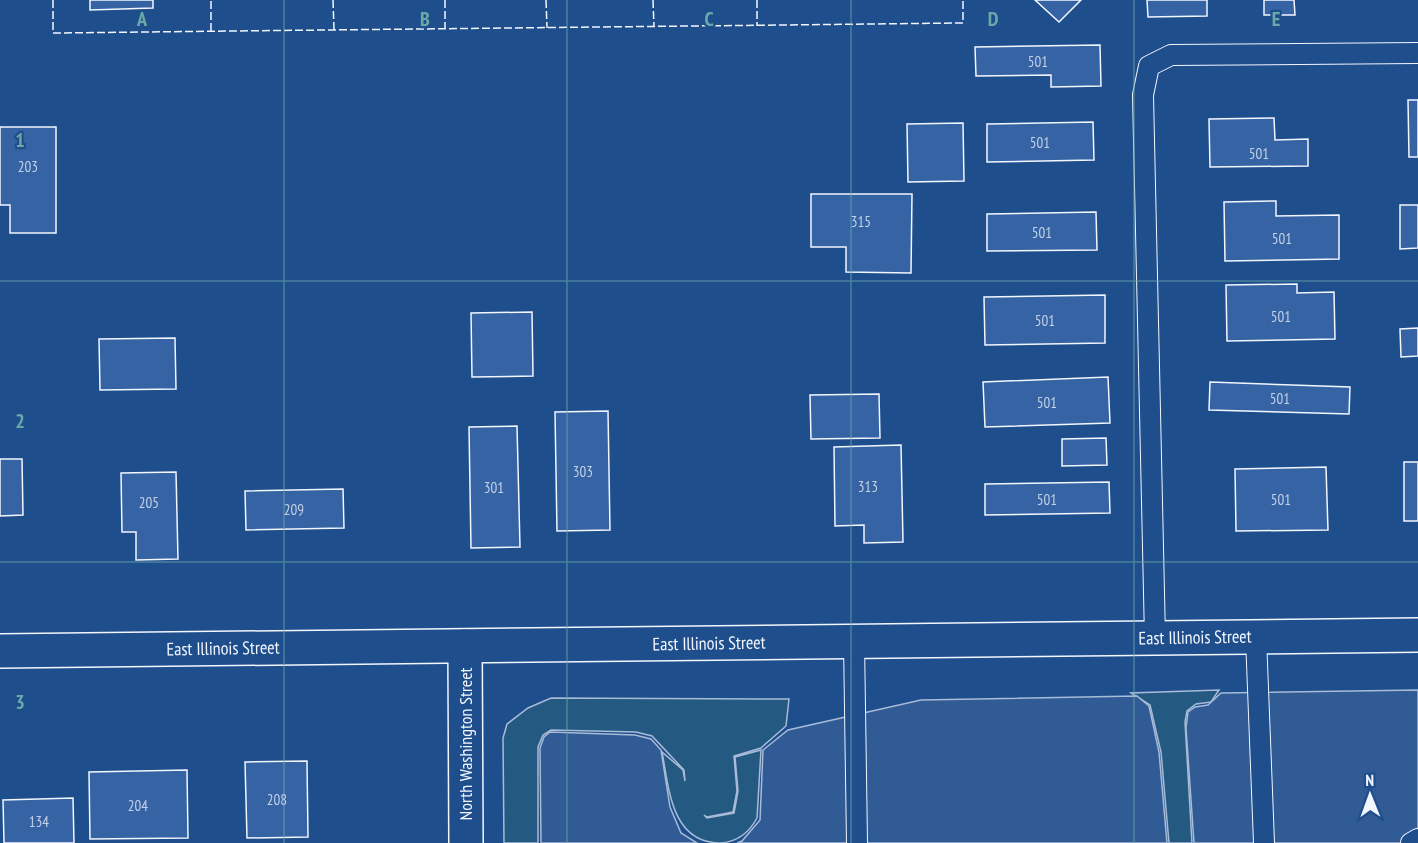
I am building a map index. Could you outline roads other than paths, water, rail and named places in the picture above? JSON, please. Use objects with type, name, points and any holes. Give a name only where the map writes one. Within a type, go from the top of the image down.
[{"type":"street","name":"East Illinois Street","points":[[0,651],[1418,635]]},
{"type":"street","name":"North Washington Street","points":[[465,646],[466,843]]},
{"type":"lane","points":[[1155,638],[1143,95],[1149,66],[1172,55],[1418,53]]},
{"type":"lane","points":[[1256,637],[1264,843]]},
{"type":"lane","points":[[854,641],[856,843]]},
{"type":"lane","points":[[1411,843],[1418,839]]}]
